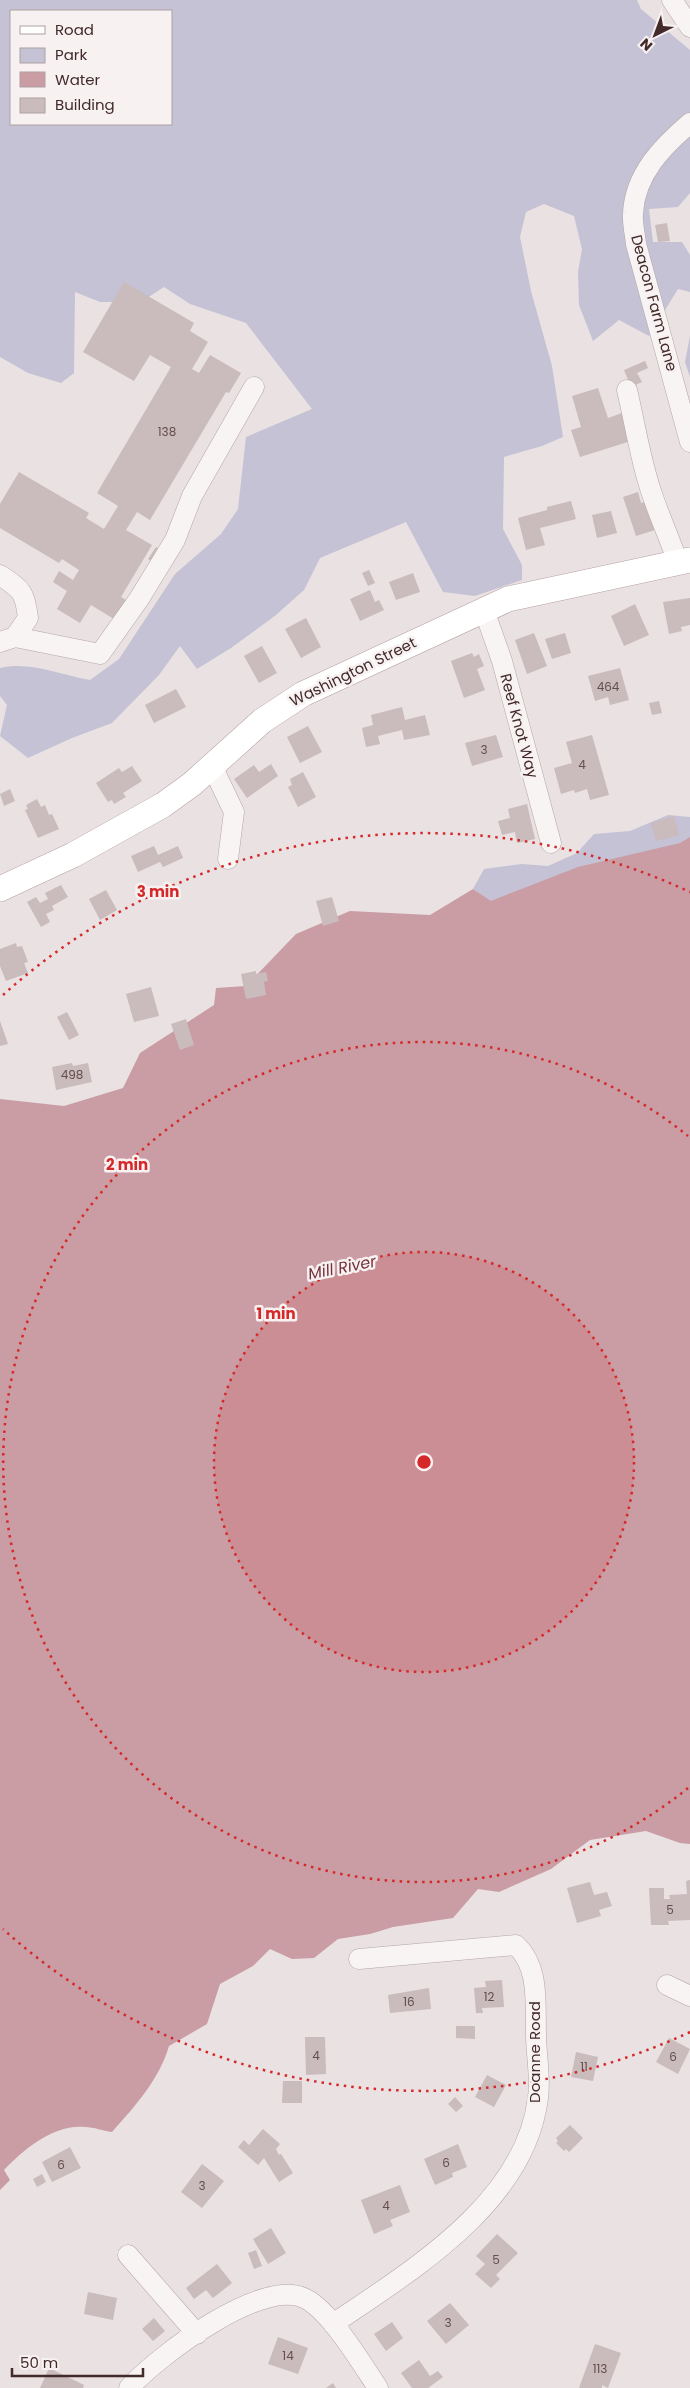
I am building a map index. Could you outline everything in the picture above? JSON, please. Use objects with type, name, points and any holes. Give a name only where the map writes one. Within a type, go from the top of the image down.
[{"type":"main road","name":"Washington Street","points":[[0,889],[73,855],[163,805],[212,766],[262,721],[304,694],[508,599],[684,562]]},
{"type":"street","points":[[672,0],[690,27]]},
{"type":"street","name":"Deacon Farm Lane","points":[[690,123],[657,154],[645,174],[633,213],[636,244],[690,442]]},
{"type":"street","points":[[7,640],[100,654],[139,598],[175,540],[192,496],[254,386]]},
{"type":"street","points":[[627,390],[642,461],[652,494],[670,536],[684,562]]},
{"type":"street","points":[[0,575],[16,586],[26,598],[28,618],[7,640]]},
{"type":"street","name":"Reef Knot Way","points":[[484,610],[502,662],[551,843]]},
{"type":"street","points":[[212,766],[234,812],[228,859]]},
{"type":"street","name":"Doanne Road","points":[[333,2324],[415,2267],[472,2220],[499,2189],[516,2162],[527,2138],[538,2098],[535,1985],[525,1953],[516,1945],[359,1960]]},
{"type":"street","points":[[667,1985],[690,1996]]},
{"type":"street","points":[[128,2254],[197,2334]]},
{"type":"street","points":[[129,2388],[159,2359],[219,2319],[271,2296],[289,2294],[306,2299],[325,2313],[378,2388]]},
{"type":"green space","points":[[0,0],[637,0],[641,9],[690,50],[690,193],[678,207],[649,209],[653,242],[682,242],[690,255],[690,292],[678,289],[649,336],[619,320],[593,341],[579,305],[578,272],[582,249],[574,216],[544,204],[526,212],[520,237],[531,291],[552,366],[563,437],[542,446],[504,457],[503,529],[522,565],[522,580],[475,596],[443,592],[406,522],[320,558],[304,590],[276,615],[231,648],[197,669],[180,646],[159,675],[112,723],[72,738],[28,758],[0,736],[7,705],[0,696],[0,668],[11,666],[34,667],[90,680],[119,659],[175,574],[221,534],[238,509],[246,437],[312,409],[246,323],[190,304],[164,287],[141,302],[100,302],[75,292],[74,373],[61,383],[28,373],[0,357]]},
{"type":"green space","points":[[690,336],[690,377],[685,362]]},
{"type":"green space","points":[[668,815],[690,817],[690,855],[493,903],[473,889],[484,869],[522,864],[548,866],[577,853],[594,834],[630,831]]},
{"type":"water","name":"Mill River","points":[[690,837],[690,1844],[680,1843],[646,1831],[590,1840],[551,1869],[499,1892],[478,1889],[453,1918],[393,1927],[370,1934],[338,1939],[314,1958],[292,1959],[270,1949],[253,1966],[220,1984],[207,2024],[169,2046],[153,2081],[112,2132],[88,2127],[73,2127],[51,2134],[30,2146],[4,2170],[10,2180],[0,2190],[0,1099],[64,1106],[123,1088],[140,1053],[214,1005],[216,988],[246,986],[296,934],[350,911],[430,915],[473,889],[491,901],[578,867],[680,843]]},
{"type":"building","points":[[667,223],[670,241],[658,242],[655,225]]},
{"type":"building","points":[[124,282],[194,323],[190,331],[208,342],[192,369],[199,373],[210,355],[241,373],[229,393],[226,392],[150,520],[137,512],[126,530],[152,545],[121,597],[126,600],[114,619],[91,605],[80,623],[57,609],[67,591],[53,582],[59,571],[73,580],[79,570],[62,559],[59,563],[0,528],[0,504],[19,472],[89,513],[86,518],[104,529],[118,506],[97,493],[171,367],[150,355],[134,381],[83,352]]},
{"type":"building","points":[[645,361],[648,368],[637,373],[642,382],[631,387],[624,370]]},
{"type":"building","points":[[598,388],[608,418],[622,413],[631,441],[580,457],[571,430],[581,427],[572,396]]},
{"type":"building","points":[[638,492],[641,503],[649,501],[661,528],[636,536],[623,497]]},
{"type":"building","points":[[571,501],[576,519],[540,528],[545,545],[526,550],[518,518],[547,510],[547,507]]},
{"type":"building","points":[[611,511],[617,533],[597,538],[592,515]]},
{"type":"building","points":[[156,547],[164,552],[156,564],[148,559]]},
{"type":"building","points":[[369,570],[375,583],[368,586],[362,573]]},
{"type":"building","points":[[413,573],[420,592],[396,600],[389,582]]},
{"type":"building","points":[[370,590],[375,602],[379,600],[384,610],[360,621],[350,599]]},
{"type":"building","points":[[690,598],[690,625],[681,627],[682,631],[669,634],[663,602]]},
{"type":"building","points":[[635,604],[649,635],[624,646],[611,616]]},
{"type":"building","points":[[306,618],[321,647],[301,658],[285,629]]},
{"type":"building","points":[[534,633],[547,666],[527,674],[515,640]]},
{"type":"building","points":[[565,633],[571,653],[552,659],[545,639]]},
{"type":"building","points":[[262,646],[277,673],[259,683],[244,656]]},
{"type":"building","points":[[472,653],[474,657],[479,654],[484,666],[477,669],[485,690],[464,698],[451,661]]},
{"type":"building","points":[[620,668],[629,700],[610,705],[608,697],[595,701],[588,676]]},
{"type":"building","points":[[176,689],[186,707],[154,723],[145,705]]},
{"type":"building","points":[[659,701],[662,713],[652,715],[649,703]]},
{"type":"building","points":[[402,707],[405,720],[425,715],[430,735],[404,740],[402,730],[378,736],[380,744],[366,747],[362,728],[373,725],[371,715]]},
{"type":"building","points":[[308,726],[322,752],[300,763],[287,737]]},
{"type":"building","points":[[496,735],[503,757],[472,766],[465,743]]},
{"type":"building","points":[[592,735],[609,795],[590,800],[587,789],[575,793],[574,790],[561,794],[554,768],[572,763],[566,742]]},
{"type":"building","points":[[271,764],[278,776],[247,798],[234,779],[254,765],[259,772]]},
{"type":"building","points":[[132,766],[142,781],[123,793],[126,797],[114,804],[112,800],[108,802],[96,783],[119,768],[122,772]]},
{"type":"building","points":[[303,772],[316,797],[298,807],[288,787],[292,785],[290,779]]},
{"type":"building","points":[[10,789],[15,801],[4,806],[0,794]]},
{"type":"building","points":[[37,799],[41,807],[45,805],[49,815],[52,814],[59,829],[38,838],[25,810],[28,809],[26,805]]},
{"type":"building","points":[[527,804],[535,839],[517,843],[515,832],[502,835],[498,821],[510,818],[508,809]]},
{"type":"building","points":[[674,816],[679,835],[656,841],[651,823]]},
{"type":"building","points":[[154,846],[158,855],[178,846],[183,858],[163,867],[160,862],[138,872],[131,856]]},
{"type":"building","points":[[61,885],[68,897],[52,906],[54,910],[46,914],[50,922],[41,927],[27,902],[36,897],[40,903],[48,899],[45,893]]},
{"type":"building","points":[[106,890],[117,910],[100,920],[89,899]]},
{"type":"building","points":[[332,897],[339,921],[323,926],[316,901]]},
{"type":"building","points":[[16,943],[17,947],[22,946],[28,962],[24,963],[28,973],[6,981],[0,966],[0,949]]},
{"type":"building","points":[[256,971],[256,974],[266,972],[268,981],[264,982],[266,995],[246,999],[241,974]]},
{"type":"building","points":[[151,987],[159,1016],[134,1022],[126,994]]},
{"type":"building","points":[[67,1012],[79,1035],[69,1040],[57,1017]]},
{"type":"building","points":[[186,1019],[194,1045],[180,1050],[171,1024]]},
{"type":"building","points":[[0,1021],[8,1044],[0,1046]]},
{"type":"building","points":[[72,1063],[73,1066],[88,1063],[92,1082],[56,1090],[52,1067]]},
{"type":"building","points":[[690,1880],[690,1920],[668,1921],[669,1925],[651,1925],[649,1888],[664,1888],[664,1899],[670,1899],[669,1895],[687,1894],[686,1881]]},
{"type":"building","points":[[590,1882],[594,1895],[607,1892],[612,1906],[599,1910],[601,1916],[577,1923],[567,1888]]},
{"type":"building","points":[[502,1980],[504,2007],[482,2008],[483,2013],[476,2013],[474,1988],[486,1987],[485,1981]]},
{"type":"building","points":[[429,1988],[431,2009],[390,2013],[388,1995]]},
{"type":"building","points":[[456,2026],[475,2026],[475,2039],[456,2038]]},
{"type":"building","points":[[305,2037],[325,2037],[326,2074],[306,2075]]},
{"type":"building","points":[[669,2038],[690,2049],[678,2074],[656,2062]]},
{"type":"building","points":[[576,2052],[598,2057],[593,2081],[571,2077]]},
{"type":"building","points":[[487,2075],[506,2085],[494,2107],[475,2097]]},
{"type":"building","points":[[283,2081],[302,2081],[302,2103],[282,2103]]},
{"type":"building","points":[[455,2097],[463,2106],[456,2112],[448,2104]]},
{"type":"building","points":[[570,2125],[583,2138],[569,2152],[566,2149],[564,2151],[556,2143],[558,2141],[556,2138]]},
{"type":"building","points":[[263,2129],[280,2144],[276,2149],[293,2173],[279,2182],[264,2158],[258,2165],[238,2147],[244,2140],[249,2145]]},
{"type":"building","points":[[458,2144],[467,2167],[452,2173],[453,2177],[435,2185],[424,2159]]},
{"type":"building","points":[[70,2147],[81,2168],[52,2182],[42,2162]]},
{"type":"building","points":[[202,2164],[224,2181],[202,2208],[181,2192]]},
{"type":"building","points":[[42,2174],[46,2182],[37,2187],[33,2179]]},
{"type":"building","points":[[400,2185],[410,2212],[390,2220],[393,2226],[374,2234],[361,2200]]},
{"type":"building","points":[[271,2228],[286,2253],[268,2264],[253,2239]]},
{"type":"building","points":[[497,2234],[518,2253],[496,2275],[500,2279],[491,2288],[475,2274],[485,2264],[476,2256]]},
{"type":"building","points":[[256,2250],[262,2266],[254,2269],[248,2253]]},
{"type":"building","points":[[217,2264],[232,2283],[213,2298],[206,2290],[194,2299],[186,2288]]},
{"type":"building","points":[[88,2292],[117,2298],[113,2320],[84,2314]]},
{"type":"building","points":[[450,2303],[469,2325],[446,2344],[427,2321]]},
{"type":"building","points":[[154,2318],[165,2331],[153,2341],[142,2329]]},
{"type":"building","points":[[392,2322],[403,2338],[386,2351],[374,2334]]},
{"type":"building","points":[[278,2337],[308,2348],[298,2374],[268,2364]]},
{"type":"building","points":[[595,2344],[621,2353],[608,2388],[602,2385],[602,2388],[579,2388]]},
{"type":"building","points":[[419,2360],[430,2376],[438,2371],[443,2377],[428,2388],[412,2388],[401,2373]]},
{"type":"building","points":[[49,2368],[84,2385],[83,2388],[40,2388]]},
{"type":"building","points":[[333,2383],[336,2388],[326,2388]]}]
